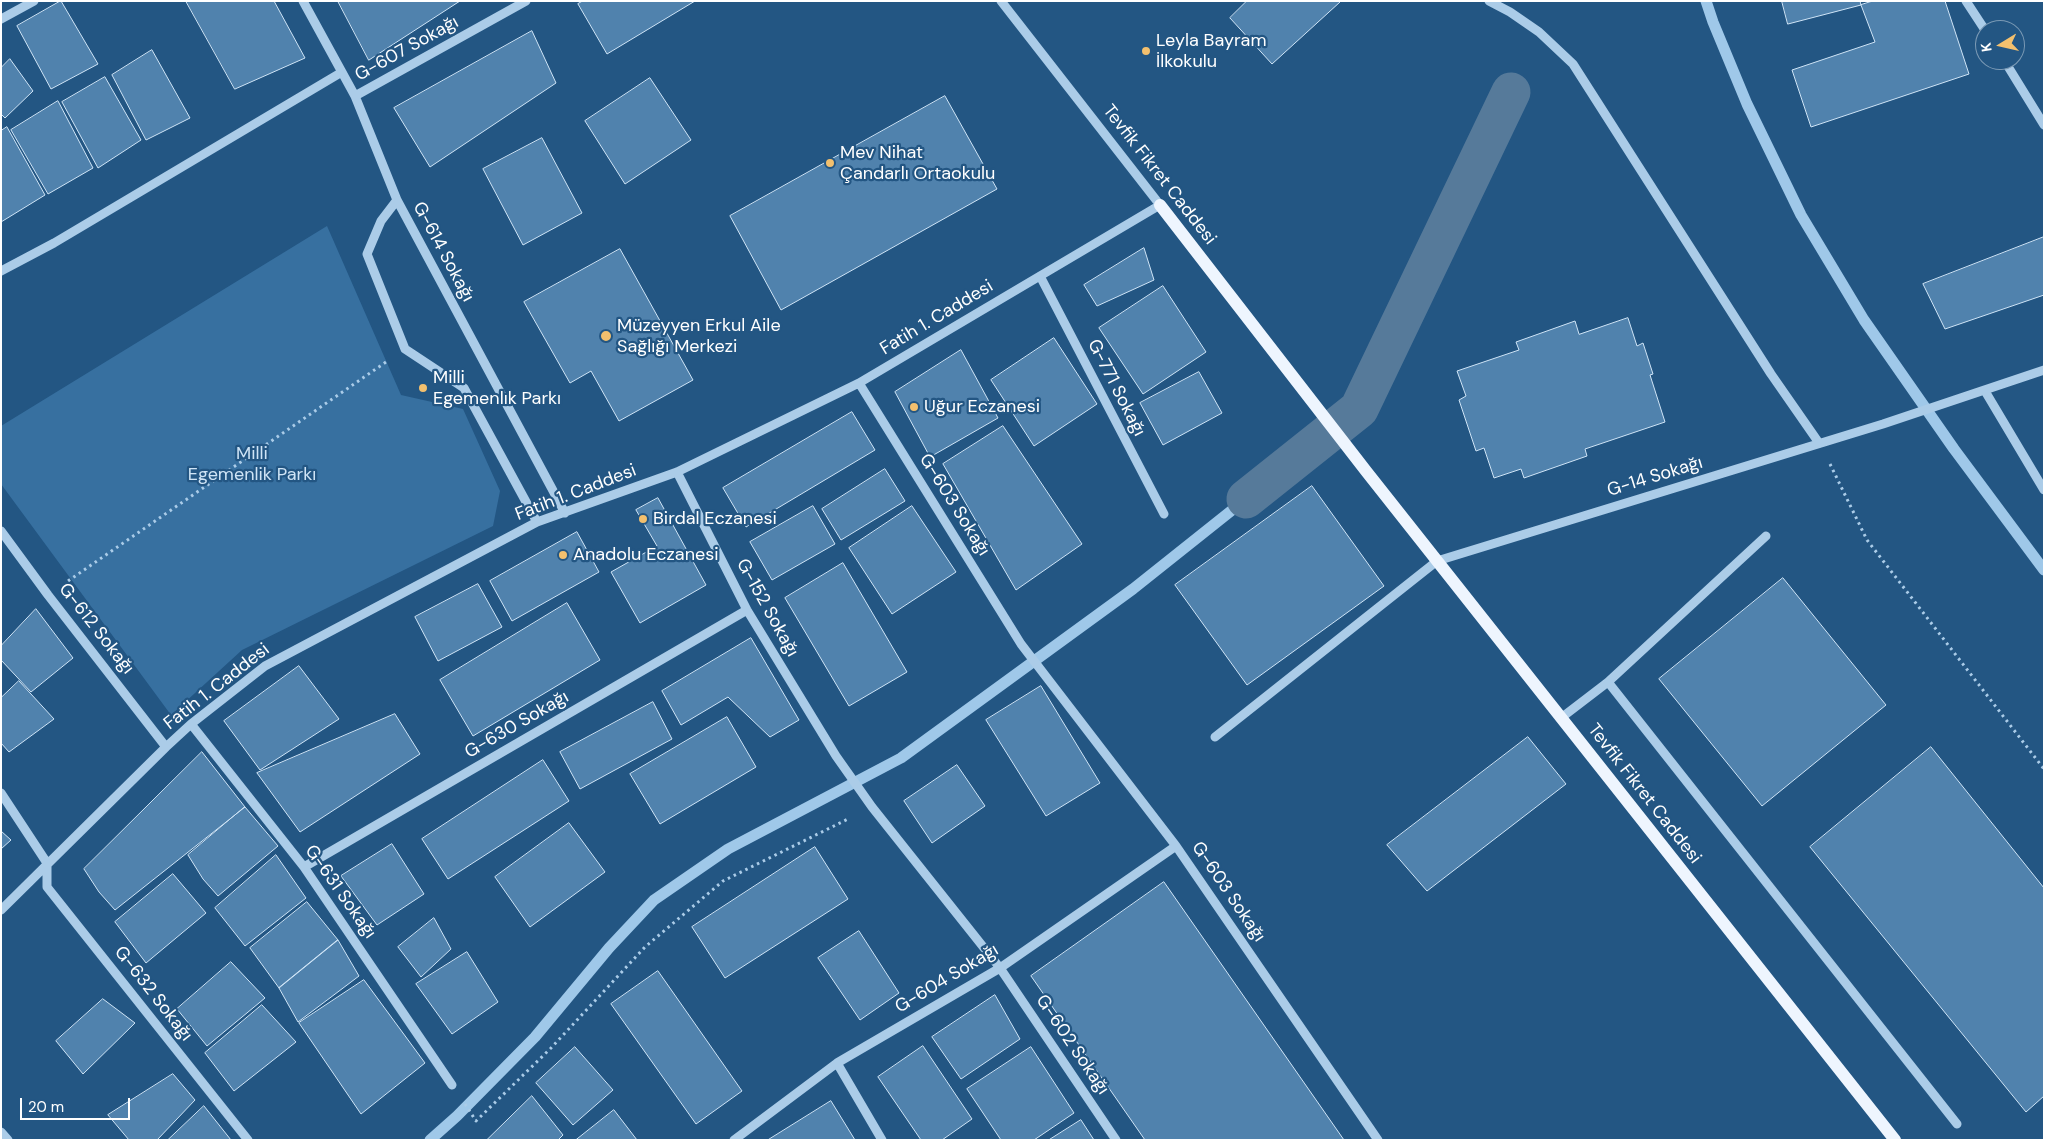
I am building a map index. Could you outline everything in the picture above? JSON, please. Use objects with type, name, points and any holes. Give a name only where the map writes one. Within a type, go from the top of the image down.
[{"type":"main road","name":"Tevfik Fikret Caddesi","points":[[1160,206],[1366,471],[1895,1140]]},
{"type":"street","points":[[1,19],[34,1]]},
{"type":"street","name":"G-614 Sokağı","points":[[303,1],[355,96],[397,200],[565,513]]},
{"type":"street","name":"G-607 Sokağı","points":[[355,96],[526,1]]},
{"type":"street","name":"Tevfik Fikret Caddesi","points":[[1001,1],[1160,206]]},
{"type":"street","points":[[1489,1],[1510,12],[1539,32],[1573,64],[1770,374],[1819,443]]},
{"type":"street","points":[[1966,1],[1978,20]]},
{"type":"street","points":[[2010,70],[2044,125]]},
{"type":"street","points":[[1,271],[54,244],[342,72]]},
{"type":"street","points":[[397,200],[381,221],[367,254],[405,349],[464,388],[537,522]]},
{"type":"street","name":"Fatih 1. Caddesi","points":[[1,910],[190,724],[265,666],[537,522],[677,472],[859,383],[1160,206]]},
{"type":"street","name":"G-771 Sokağı","points":[[1040,276],[1164,514]]},
{"type":"street","points":[[2044,370],[1985,390],[2044,490]]},
{"type":"street","name":"G-603 Sokağı","points":[[859,383],[1021,644],[1176,846],[1378,1140]]},
{"type":"street","name":"G-14 Sokağı","points":[[1437,561],[1883,424],[1985,390]]},
{"type":"street","name":"G-152 Sokağı","points":[[677,472],[747,610],[836,756],[872,807]]},
{"type":"street","name":"G-612 Sokağı","points":[[1,530],[48,595],[166,747]]},
{"type":"street","points":[[1561,718],[1608,682],[1766,536]]},
{"type":"street","points":[[1215,738],[1437,561]]},
{"type":"street","name":"G-630 Sokağı","points":[[304,867],[747,610]]},
{"type":"street","points":[[1608,682],[1958,1124]]},
{"type":"street","name":"G-631 Sokağı","points":[[190,724],[304,867],[452,1085]]},
{"type":"street","points":[[1,793],[47,863]]},
{"type":"street","points":[[872,807],[1000,968]]},
{"type":"street","name":"G-604 Sokağı","points":[[734,1140],[837,1063],[1000,968],[1176,846]]},
{"type":"street","name":"G-632 Sokağı","points":[[47,863],[48,887],[248,1140]]},
{"type":"street","name":"G-602 Sokağı","points":[[1000,968],[1116,1140]]},
{"type":"street","points":[[837,1063],[882,1140]]},
{"type":"street","points":[[1,1132],[8,1140]]},
{"type":"path","points":[[48,595],[405,349]]},
{"type":"path","points":[[1819,443],[1867,540],[2044,770]]},
{"type":"path","points":[[476,1121],[551,1048],[645,947],[724,881],[872,807]]},
{"type":"green space","name":"Milli Egemenlik Parkı","points":[[327,226],[401,395],[463,409],[500,491],[493,526],[242,650],[171,715],[1,484],[1,426]]},
{"type":"building","points":[[61,1],[98,64],[51,89],[17,26]]},
{"type":"building","points":[[186,1],[274,1],[305,58],[235,89]]},
{"type":"building","points":[[338,1],[460,1],[369,60]]},
{"type":"building","points":[[583,1],[695,1],[607,54],[578,4]]},
{"type":"building","points":[[1247,1],[1340,2],[1272,64],[1230,18]]},
{"type":"building","points":[[1782,1],[1860,1],[1861,5],[1788,24]]},
{"type":"building","points":[[1873,1],[1945,1],[1969,74],[1811,127],[1792,70],[1875,42],[1861,5]]},
{"type":"building","points":[[532,31],[556,83],[430,167],[394,108]]},
{"type":"building","points":[[152,50],[190,118],[146,140],[112,75]]},
{"type":"building","points":[[10,59],[33,91],[5,118],[1,114],[1,68]]},
{"type":"building","points":[[105,77],[141,140],[98,168],[62,102]]},
{"type":"building","points":[[650,78],[691,140],[625,184],[585,121]]},
{"type":"building","points":[[945,96],[997,189],[781,310],[730,216]]},
{"type":"building","points":[[58,101],[93,168],[48,194],[11,130]]},
{"type":"building","points":[[7,127],[45,195],[1,222],[1,131]]},
{"type":"building","points":[[542,138],[582,213],[523,245],[483,169]]},
{"type":"building","points":[[2044,237],[2044,295],[1945,329],[1923,284]]},
{"type":"building","points":[[1144,248],[1154,280],[1097,306],[1084,285]]},
{"type":"building","name":"Müzeyyen Erkul Aile Sağlığı Merkezi","points":[[620,249],[693,380],[619,421],[591,371],[570,383],[524,302]]},
{"type":"building","points":[[1163,286],[1206,352],[1143,394],[1099,328]]},
{"type":"building","points":[[1628,318],[1637,346],[1643,343],[1653,374],[1650,375],[1665,422],[1585,449],[1587,456],[1524,478],[1521,469],[1494,478],[1484,448],[1476,451],[1459,400],[1466,396],[1457,371],[1519,350],[1516,342],[1575,321],[1579,334]]},
{"type":"building","points":[[1054,338],[1097,404],[1034,446],[991,380]]},
{"type":"building","points":[[961,350],[998,418],[930,457],[895,392]]},
{"type":"building","points":[[1199,372],[1222,413],[1163,445],[1140,403]]},
{"type":"building","points":[[852,412],[875,450],[746,527],[723,488]]},
{"type":"building","points":[[1003,426],[1082,544],[1016,590],[943,464]]},
{"type":"building","points":[[885,469],[905,501],[841,540],[822,509]]},
{"type":"building","points":[[1312,486],[1384,586],[1247,685],[1175,585]]},
{"type":"building","points":[[658,498],[706,585],[640,623],[611,572],[657,546],[636,510]]},
{"type":"building","points":[[813,506],[835,544],[772,580],[750,542]]},
{"type":"building","points":[[912,506],[956,572],[892,614],[849,548]]},
{"type":"building","points":[[577,532],[599,572],[512,621],[490,581]]},
{"type":"building","points":[[843,563],[907,672],[849,706],[785,598]]},
{"type":"building","points":[[1783,578],[1886,705],[1762,806],[1659,679]]},
{"type":"building","points":[[478,584],[502,627],[438,661],[415,617]]},
{"type":"building","points":[[567,603],[600,660],[473,736],[440,680]]},
{"type":"building","points":[[36,609],[73,658],[31,692],[1,660],[1,646]]},
{"type":"building","points":[[751,638],[799,720],[770,737],[728,697],[681,725],[662,691]]},
{"type":"building","points":[[299,666],[339,719],[260,770],[224,721]]},
{"type":"building","points":[[19,681],[54,719],[9,752],[1,743],[1,698]]},
{"type":"building","points":[[1041,686],[1100,783],[1046,816],[986,720]]},
{"type":"building","points":[[653,702],[672,739],[580,789],[560,752]]},
{"type":"building","points":[[395,714],[420,754],[300,832],[257,773]]},
{"type":"building","points":[[727,717],[756,767],[660,824],[630,774]]},
{"type":"building","points":[[1528,737],[1566,784],[1427,891],[1387,845]]},
{"type":"building","points":[[1931,747],[2044,888],[2044,1096],[2026,1112],[1810,847]]},
{"type":"building","points":[[202,752],[245,807],[115,910],[99,892],[84,869]]},
{"type":"building","points":[[543,760],[569,801],[448,879],[422,839]]},
{"type":"building","points":[[957,765],[985,806],[932,843],[904,801]]},
{"type":"building","points":[[245,807],[278,846],[218,896],[203,879],[188,855]]},
{"type":"building","points":[[569,823],[605,872],[530,927],[495,877]]},
{"type":"building","points":[[1,831],[11,840],[1,849]]},
{"type":"building","points":[[392,844],[424,894],[377,925],[341,876]]},
{"type":"building","points":[[815,847],[848,899],[725,978],[692,927]]},
{"type":"building","points":[[276,855],[306,898],[245,946],[215,908]]},
{"type":"building","points":[[173,874],[206,913],[146,963],[115,922]]},
{"type":"building","points":[[1164,882],[1344,1140],[1145,1140],[1031,976]]},
{"type":"building","points":[[307,902],[338,940],[279,988],[250,948]]},
{"type":"building","points":[[434,918],[451,949],[421,977],[398,947]]},
{"type":"building","points":[[859,931],[899,993],[860,1020],[818,958]]},
{"type":"building","points":[[338,940],[359,976],[298,1022],[279,988]]},
{"type":"building","points":[[467,952],[498,1002],[452,1034],[416,984]]},
{"type":"building","points":[[231,962],[265,998],[207,1046],[177,1009]]},
{"type":"building","points":[[658,971],[742,1091],[696,1124],[611,1004]]},
{"type":"building","points":[[364,980],[425,1063],[361,1114],[299,1023]]},
{"type":"building","points":[[995,995],[1020,1039],[961,1079],[932,1037]]},
{"type":"building","points":[[103,999],[135,1023],[83,1074],[56,1041]]},
{"type":"building","points":[[262,1005],[296,1042],[234,1091],[205,1053]]},
{"type":"building","points":[[923,1046],[972,1119],[942,1140],[921,1140],[878,1077]]},
{"type":"building","points":[[575,1047],[613,1090],[573,1125],[536,1083]]},
{"type":"building","points":[[1031,1047],[1074,1113],[1034,1140],[1001,1140],[967,1089]]},
{"type":"building","points":[[173,1074],[195,1100],[157,1140],[129,1140],[108,1115]]},
{"type":"building","points":[[532,1096],[563,1135],[558,1140],[487,1140]]},
{"type":"building","points":[[831,1101],[855,1140],[768,1140]]},
{"type":"building","points":[[204,1106],[231,1140],[168,1140]]},
{"type":"building","points":[[614,1110],[637,1140],[576,1140]]},
{"type":"building","points":[[1081,1120],[1094,1140],[1049,1140]]},
{"type":"waterway","points":[[1706,1],[1747,104],[1801,215],[1864,320],[1954,449],[2044,570]]},
{"type":"waterway","points":[[1246,499],[1359,409],[1511,92]]},
{"type":"waterway","points":[[430,1140],[457,1116],[535,1037],[609,948],[654,900],[728,849],[901,758],[1133,589],[1246,499]]},
{"type":"place","name":"Leyla Bayram İlkokulu","points":[[1146,51]]},
{"type":"place","name":"Mev Nihat Çandarlı Ortaokulu","points":[[830,163]]},
{"type":"place","name":"Müzeyyen Erkul Aile Sağlığı Merkezi","points":[[606,336]]},
{"type":"place","name":"Milli Egemenlık Parkı","points":[[423,388]]},
{"type":"place","name":"Uğur Eczanesi","points":[[914,407]]},
{"type":"place","name":"Birdal Eczanesi","points":[[643,519]]},
{"type":"place","name":"Anadolu Eczanesi","points":[[563,555]]}]
